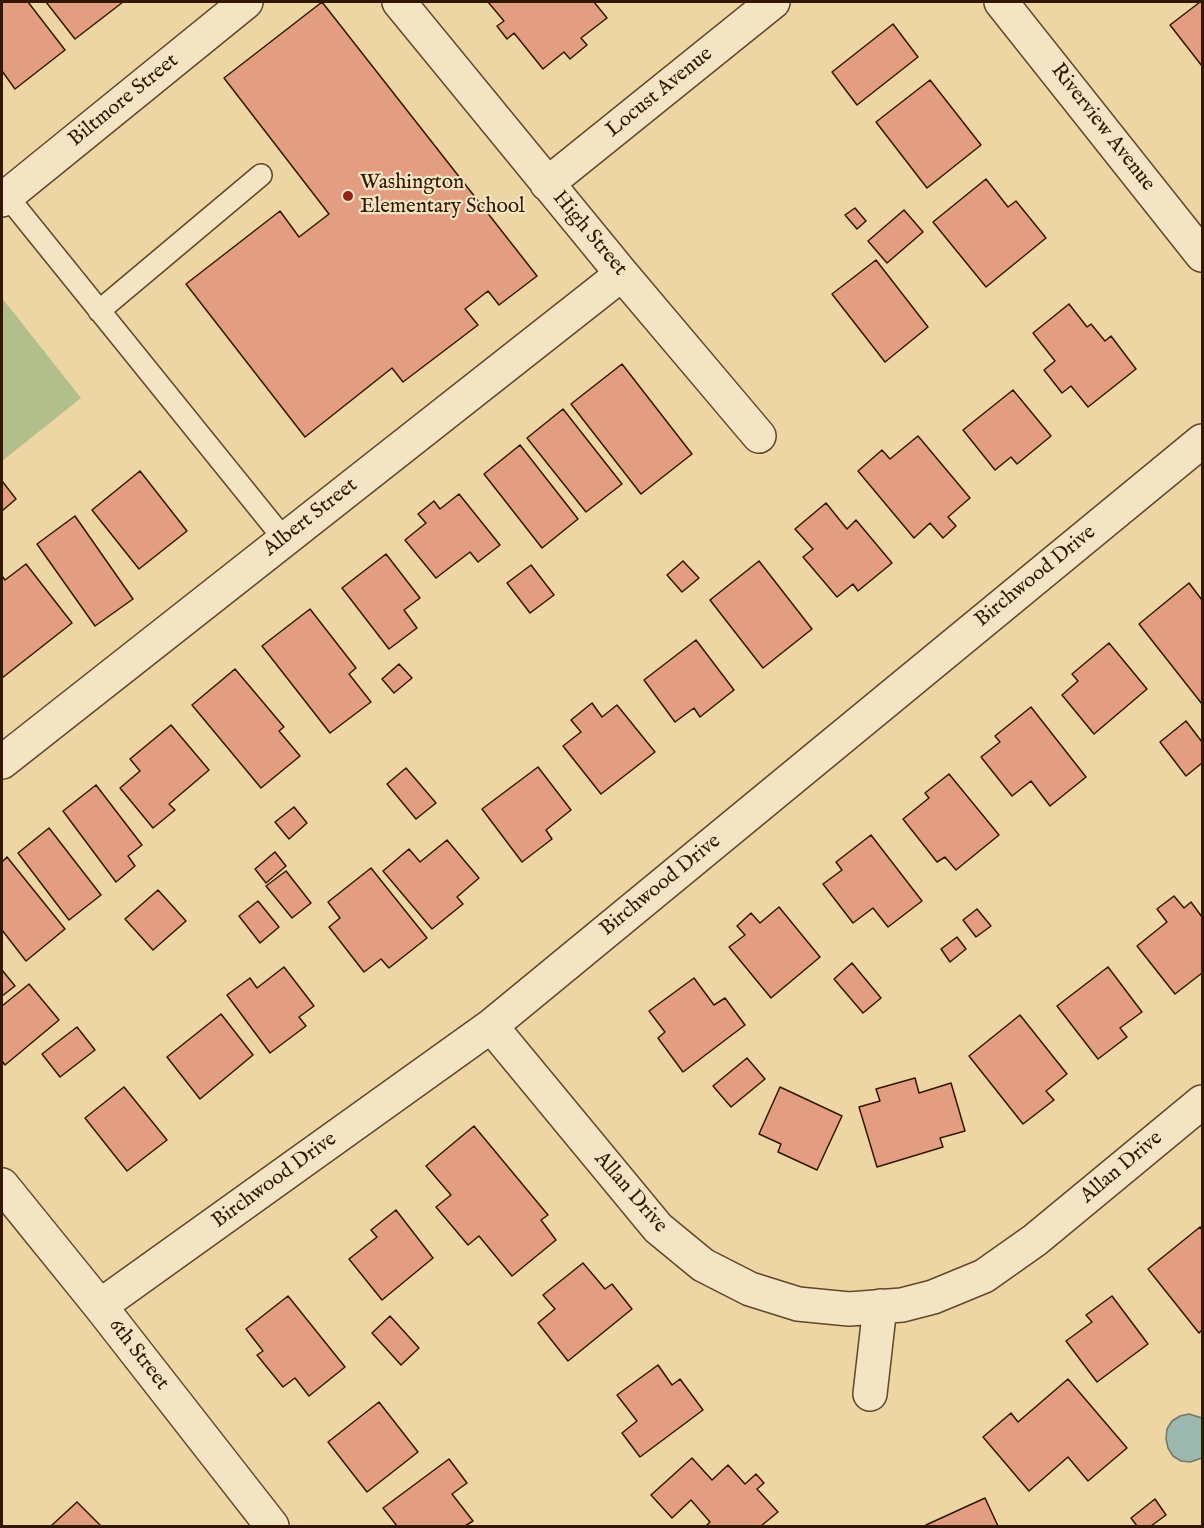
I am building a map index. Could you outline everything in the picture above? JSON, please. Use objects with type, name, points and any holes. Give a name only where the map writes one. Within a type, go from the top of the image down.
[{"type":"street","name":"Biltmore Street","points":[[4,198],[246,2]]},
{"type":"street","name":"High Street","points":[[399,2],[547,184],[759,436]]},
{"type":"street","name":"Locust Avenue","points":[[547,184],[773,2]]},
{"type":"street","name":"Riverview Avenue","points":[[1001,2],[1203,255]]},
{"type":"street","name":"Albert Street","points":[[2,762],[622,274]]},
{"type":"street","name":"Birchwood Drive","points":[[100,1306],[491,1026],[1203,441]]},
{"type":"street","name":"Allan Drive","points":[[491,1026],[658,1228],[703,1265],[750,1289],[798,1304],[849,1309],[902,1305],[933,1297],[984,1276],[1035,1240],[1203,1102]]},
{"type":"street","name":"6th Street","points":[[2,1185],[100,1306],[272,1527]]},
{"type":"street","points":[[870,1394],[880,1306]]},
{"type":"lane","points":[[99,311],[261,175]]},
{"type":"lane","points":[[4,198],[284,539]]},
{"type":"green space","points":[[2,298],[81,398],[2,461]]},
{"type":"water","points":[[1189,1414],[1202,1418],[1202,1458],[1190,1462],[1181,1461],[1173,1456],[1166,1439],[1167,1429],[1172,1421]]},
{"type":"building","points":[[2,2],[28,2],[65,50],[15,89],[2,71]]},
{"type":"building","points":[[46,2],[123,2],[75,39]]},
{"type":"building","points":[[322,2],[537,276],[499,305],[488,291],[465,309],[478,325],[403,382],[392,368],[305,437],[186,284],[280,211],[299,237],[329,214],[224,78]]},
{"type":"building","points":[[488,2],[594,2],[607,18],[581,38],[587,45],[570,59],[564,52],[543,69],[514,33],[507,39],[497,26],[504,21]]},
{"type":"building","points":[[1202,2],[1202,66],[1170,25]]},
{"type":"building","points":[[893,24],[918,57],[857,105],[832,72]]},
{"type":"building","points":[[930,80],[981,145],[927,188],[876,122]]},
{"type":"building","points":[[986,179],[1008,207],[1016,201],[1046,238],[986,287],[933,222]]},
{"type":"building","points":[[855,208],[866,221],[857,229],[845,215]]},
{"type":"building","points":[[904,210],[923,232],[887,263],[868,241]]},
{"type":"building","points":[[876,260],[928,327],[885,362],[832,294]]},
{"type":"building","points":[[1069,304],[1087,327],[1091,324],[1105,341],[1111,336],[1136,369],[1088,407],[1071,386],[1062,393],[1044,370],[1055,361],[1033,333]]},
{"type":"building","points":[[622,364],[692,454],[641,494],[571,404]]},
{"type":"building","points":[[1013,390],[1051,436],[1017,464],[1011,457],[995,470],[963,430]]},
{"type":"building","points":[[563,409],[622,484],[586,512],[527,438]]},
{"type":"building","points":[[918,436],[970,498],[948,517],[956,526],[943,538],[930,523],[914,538],[858,471],[882,450],[890,459]]},
{"type":"building","points":[[520,445],[578,519],[542,548],[484,474]]},
{"type":"building","points":[[140,471],[187,531],[139,569],[92,510]]},
{"type":"building","points":[[2,481],[16,499],[2,511]]},
{"type":"building","points":[[459,494],[500,545],[478,562],[470,552],[436,578],[405,540],[426,523],[418,514],[434,501],[440,509]]},
{"type":"building","points":[[826,503],[847,529],[856,520],[892,563],[858,591],[853,584],[837,597],[803,557],[813,549],[795,529]]},
{"type":"building","points":[[75,516],[133,599],[95,626],[37,544]]},
{"type":"building","points":[[386,554],[420,598],[404,610],[417,628],[389,649],[342,588]]},
{"type":"building","points":[[683,561],[699,578],[682,592],[667,575]]},
{"type":"building","points":[[759,561],[812,629],[763,668],[710,600]]},
{"type":"building","points":[[26,564],[72,623],[2,678],[2,576],[5,580]]},
{"type":"building","points":[[531,565],[554,595],[530,613],[507,583]]},
{"type":"building","points":[[1189,583],[1202,600],[1202,704],[1139,624]]},
{"type":"building","points":[[310,609],[356,668],[349,674],[371,702],[330,733],[262,646]]},
{"type":"building","points":[[696,640],[734,690],[700,717],[694,708],[675,722],[644,680]]},
{"type":"building","points":[[1109,643],[1147,689],[1094,734],[1062,695],[1078,681],[1072,674]]},
{"type":"building","points":[[399,664],[412,678],[394,693],[382,679]]},
{"type":"building","points":[[235,669],[284,727],[279,731],[300,756],[261,788],[192,705]]},
{"type":"building","points":[[592,703],[602,717],[617,705],[655,752],[601,794],[563,746],[581,732],[571,720]]},
{"type":"building","points":[[1031,707],[1086,777],[1050,806],[1031,781],[1012,796],[981,757],[1000,742],[995,736]]},
{"type":"building","points":[[1186,721],[1202,742],[1202,763],[1186,776],[1160,742]]},
{"type":"building","points":[[171,725],[209,770],[169,804],[175,810],[153,828],[120,788],[140,771],[130,759]]},
{"type":"building","points":[[538,767],[571,810],[546,830],[552,839],[522,862],[482,809]]},
{"type":"building","points":[[406,768],[436,803],[416,819],[387,784]]},
{"type":"building","points":[[949,774],[999,835],[956,870],[945,857],[937,862],[903,819],[929,798],[925,793]]},
{"type":"building","points":[[96,785],[142,845],[128,856],[135,866],[116,882],[63,811]]},
{"type":"building","points":[[294,807],[307,823],[289,839],[275,822]]},
{"type":"building","points":[[49,828],[101,895],[69,920],[18,853]]},
{"type":"building","points":[[871,835],[922,901],[888,927],[873,908],[853,923],[823,884],[842,870],[836,862]]},
{"type":"building","points":[[447,840],[479,878],[457,897],[463,904],[432,929],[383,871],[409,849],[420,862]]},
{"type":"building","points":[[275,852],[286,866],[266,883],[255,869]]},
{"type":"building","points":[[7,857],[65,929],[26,961],[2,930],[2,862]]},
{"type":"building","points":[[371,868],[427,938],[389,968],[381,959],[364,972],[329,927],[340,918],[328,902]]},
{"type":"building","points":[[286,871],[311,903],[292,918],[266,886]]},
{"type":"building","points":[[158,890],[186,921],[153,950],[125,919]]},
{"type":"building","points":[[1174,896],[1184,908],[1191,902],[1202,917],[1202,973],[1175,994],[1137,946],[1167,922],[1157,909]]},
{"type":"building","points":[[258,901],[279,927],[260,943],[239,916]]},
{"type":"building","points":[[779,907],[820,957],[771,998],[729,947],[745,935],[737,926],[751,913],[760,923]]},
{"type":"building","points":[[977,909],[991,926],[976,937],[963,920]]},
{"type":"building","points":[[957,937],[966,949],[950,962],[941,949]]},
{"type":"building","points":[[852,963],[881,998],[863,1013],[834,979]]},
{"type":"building","points":[[284,967],[314,1006],[299,1017],[306,1026],[270,1053],[227,995],[250,978],[257,988]]},
{"type":"building","points":[[1108,967],[1142,1012],[1120,1028],[1127,1037],[1098,1059],[1057,1006]]},
{"type":"building","points":[[2,970],[15,986],[2,996]]},
{"type":"building","points":[[694,978],[714,1005],[725,998],[745,1025],[683,1072],[658,1038],[665,1032],[649,1011]]},
{"type":"building","points":[[29,984],[59,1020],[5,1065],[2,1061],[2,1006]]},
{"type":"building","points":[[221,1014],[253,1055],[200,1099],[167,1057]]},
{"type":"building","points":[[1020,1015],[1067,1074],[1046,1091],[1054,1100],[1023,1124],[969,1056]]},
{"type":"building","points":[[77,1027],[95,1050],[60,1077],[42,1054]]},
{"type":"building","points":[[747,1058],[765,1079],[731,1107],[713,1086]]},
{"type":"building","points":[[915,1078],[919,1093],[951,1083],[965,1131],[940,1138],[943,1147],[877,1167],[859,1107],[880,1101],[876,1089]]},
{"type":"building","points":[[124,1087],[167,1140],[127,1171],[85,1118]]},
{"type":"building","points":[[780,1087],[842,1116],[817,1170],[778,1152],[781,1144],[759,1134]]},
{"type":"building","points":[[474,1126],[548,1215],[541,1220],[556,1240],[512,1276],[479,1236],[468,1245],[436,1207],[451,1195],[426,1166]]},
{"type":"building","points":[[396,1210],[433,1258],[382,1300],[349,1259],[377,1237],[371,1230]]},
{"type":"building","points":[[1200,1227],[1202,1230],[1202,1330],[1199,1333],[1148,1269]]},
{"type":"building","points":[[583,1263],[605,1289],[612,1284],[632,1309],[568,1361],[538,1323],[555,1309],[543,1295]]},
{"type":"building","points":[[288,1296],[345,1367],[309,1396],[295,1378],[283,1387],[257,1355],[263,1351],[246,1329]]},
{"type":"building","points":[[1112,1296],[1148,1344],[1097,1382],[1066,1341],[1092,1322],[1086,1315]]},
{"type":"building","points":[[390,1316],[419,1348],[401,1365],[372,1333]]},
{"type":"building","points":[[658,1365],[672,1385],[680,1379],[703,1410],[640,1457],[622,1433],[637,1421],[617,1395]]},
{"type":"building","points":[[1068,1379],[1127,1448],[1088,1481],[1068,1457],[1029,1491],[983,1437],[1011,1413],[1018,1422]]},
{"type":"building","points":[[379,1402],[418,1452],[367,1492],[328,1442]]},
{"type":"building","points":[[692,1458],[712,1480],[728,1465],[745,1484],[756,1474],[764,1483],[757,1489],[778,1512],[761,1526],[706,1526],[710,1522],[691,1500],[672,1518],[651,1495]]},
{"type":"building","points":[[449,1459],[467,1483],[452,1494],[473,1521],[465,1526],[397,1526],[383,1508]]},
{"type":"building","points":[[985,1498],[998,1526],[926,1525]]},
{"type":"building","points":[[1155,1499],[1166,1515],[1151,1526],[1137,1526],[1131,1518]]},
{"type":"building","points":[[77,1502],[101,1526],[51,1526]]},
{"type":"place","name":"Washington Elementary School","points":[[348,196]]}]
